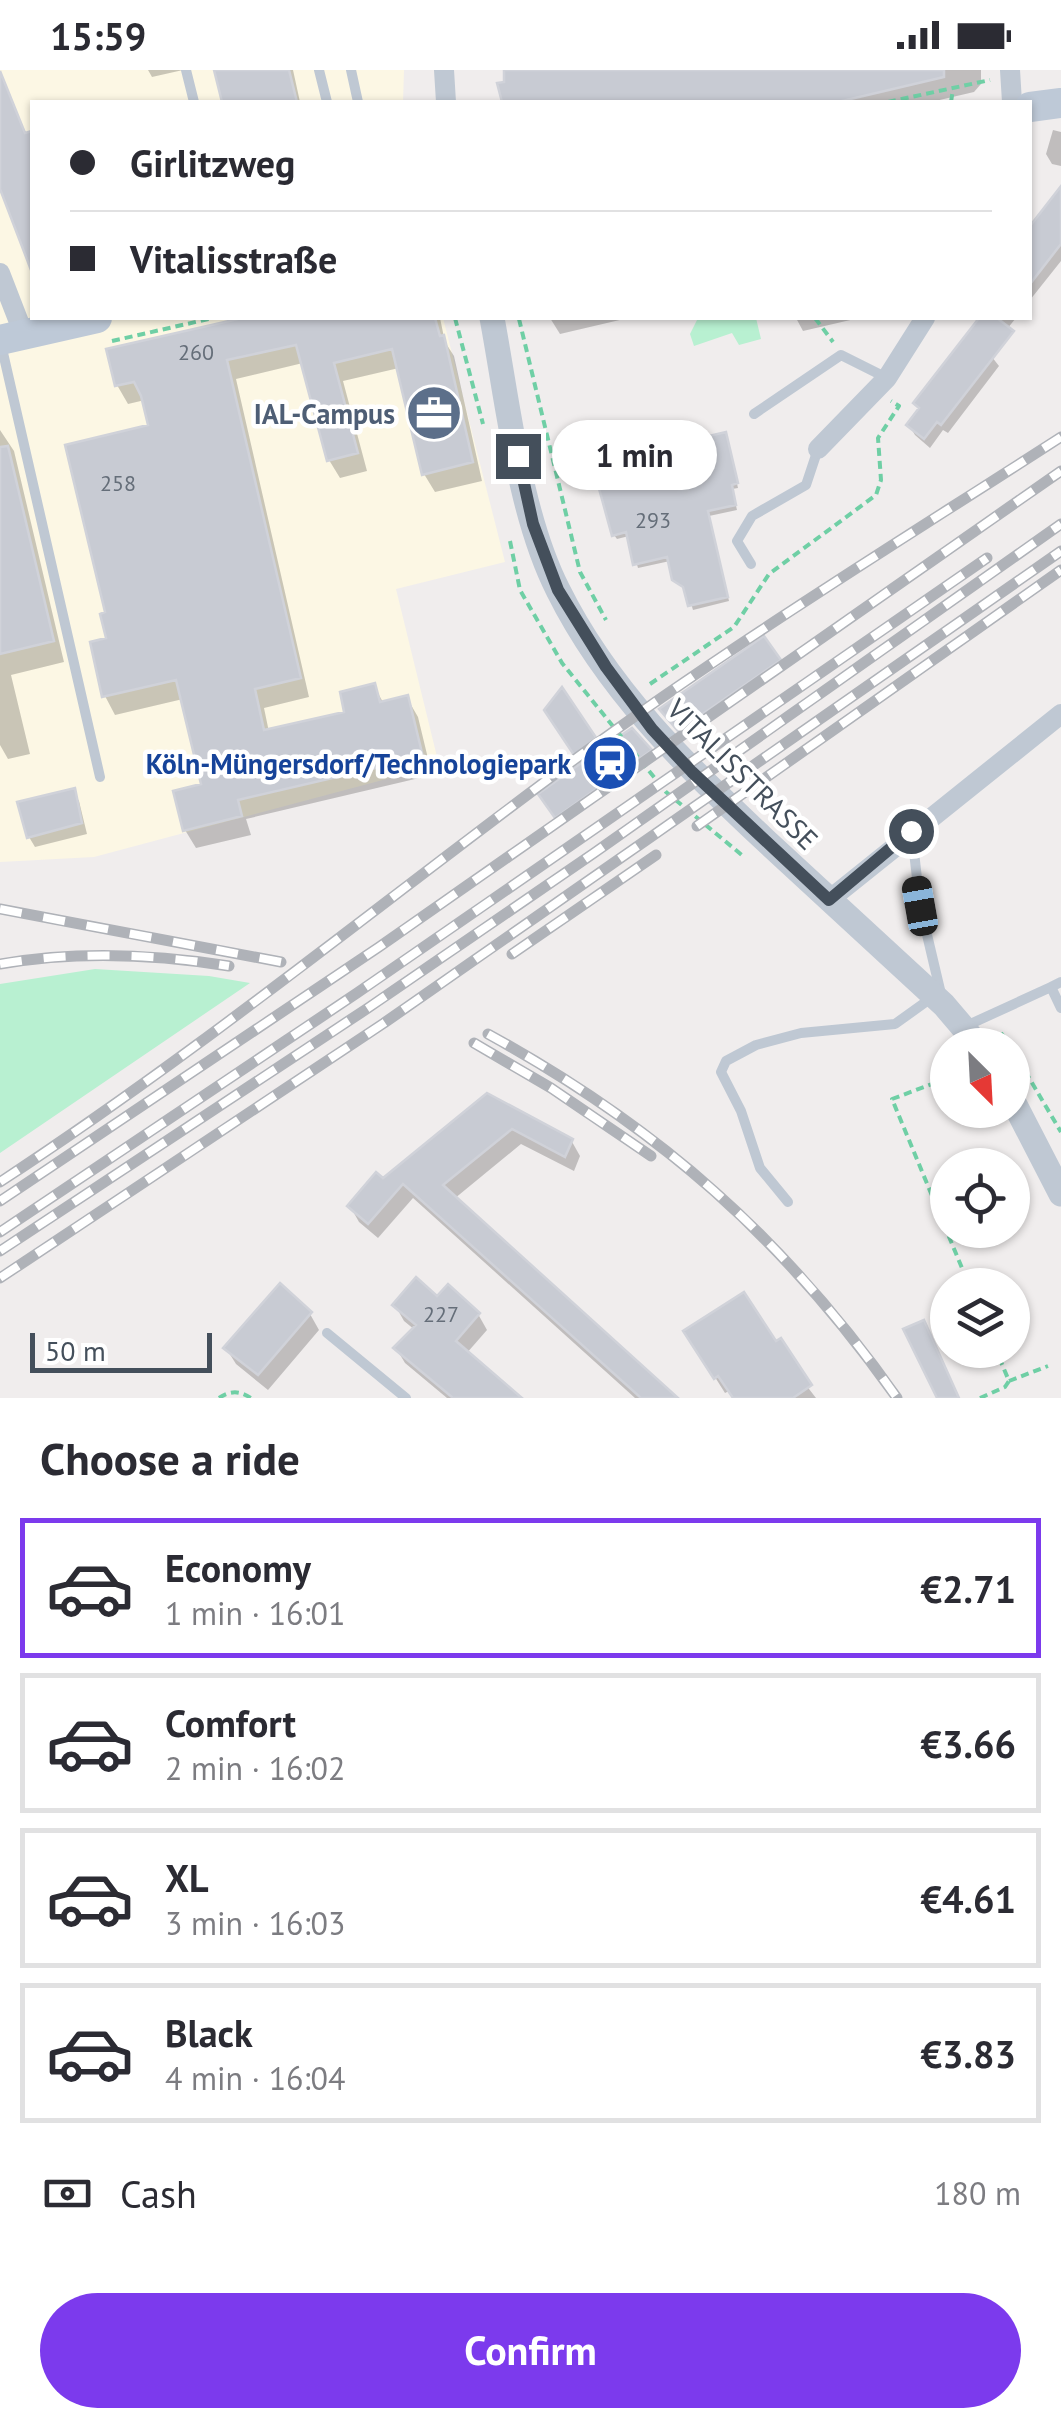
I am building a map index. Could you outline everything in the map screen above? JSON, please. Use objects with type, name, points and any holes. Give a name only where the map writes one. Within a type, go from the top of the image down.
[{"type":"main road","points":[[1032,107],[1061,103]]},
{"type":"main road","points":[[12,338],[89,320]]},
{"type":"street","points":[[444,70],[446,100]]},
{"type":"street","points":[[1010,72],[1012,100]]},
{"type":"street","points":[[0,273],[12,338]]},
{"type":"street","name":"VITALISSTRASSE","points":[[492,320],[533,524],[558,590],[606,667],[652,729],[692,772],[940,1000],[964,1028]]},
{"type":"street","points":[[818,449],[881,385],[924,320]]},
{"type":"street","points":[[829,900],[1061,714]]},
{"type":"street","points":[[1027,1128],[1061,1194]]},
{"type":"lane","points":[[186,70],[194,100]]},
{"type":"lane","points":[[319,70],[326,100]]},
{"type":"lane","points":[[351,70],[358,100]]},
{"type":"lane","points":[[12,338],[100,776]]},
{"type":"lane","points":[[754,414],[842,354],[881,385]]},
{"type":"lane","points":[[752,564],[737,541],[752,516],[806,486],[818,449]]},
{"type":"lane","name":"VITALISSTRASSE","points":[[911,831],[920,906],[940,1000]]},
{"type":"lane","name":"VITALISSTRASSE","points":[[978,1028],[988,1016],[1056,984],[1061,1008]]},
{"type":"lane","points":[[788,1202],[760,1168],[741,1111],[721,1072],[726,1061],[756,1046],[801,1033],[895,1024],[940,1000]]},
{"type":"lane","points":[[328,1333],[406,1398]]},
{"type":"path","points":[[898,100],[1010,72]]},
{"type":"path","points":[[951,100],[953,89]]},
{"type":"path","points":[[519,320],[580,572],[609,625]]},
{"type":"path","points":[[816,320],[842,354]]},
{"type":"path","points":[[659,696],[650,684],[734,626],[769,574],[876,495],[881,480],[878,438],[899,406],[881,385]]},
{"type":"path","points":[[562,663],[569,658]]},
{"type":"path","points":[[584,692],[591,687]]},
{"type":"path","points":[[988,1016],[997,1028]]},
{"type":"path","points":[[930,1085],[892,1099],[962,1268]]},
{"type":"path","points":[[980,1398],[1048,1366]]},
{"type":"path","points":[[1003,1368],[1009,1382]]},
{"type":"path","points":[[220,1398],[228,1392],[242,1392],[251,1398]]},
{"type":"shaded area","points":[[0,70],[404,70],[403,100],[30,100],[30,320],[444,320],[505,562],[396,589],[439,765],[94,857],[0,862]]},
{"type":"green space","points":[[697,320],[756,320],[761,339],[739,345],[732,333],[694,346],[690,334]]},
{"type":"green space","points":[[95,969],[209,976],[250,983],[0,1153],[0,984]]},
{"type":"building","points":[[214,70],[289,70],[296,100],[222,100]]},
{"type":"building","points":[[504,70],[944,70],[944,77],[846,100],[501,100],[497,83],[504,82]]},
{"type":"building","points":[[0,71],[25,133],[30,132],[30,267],[0,189]]},
{"type":"building","points":[[1061,186],[1061,244],[1032,281],[1032,223]]},
{"type":"building","points":[[233,320],[436,320],[440,336],[444,335],[473,462],[422,475],[392,349],[334,363],[358,453],[327,461],[296,345],[227,360],[301,678],[255,689],[264,730],[344,712],[340,692],[375,683],[380,702],[408,695],[423,757],[238,800],[242,816],[183,831],[173,791],[201,784],[176,680],[102,697],[90,642],[106,638],[100,614],[105,612],[65,445],[148,425],[134,382],[115,386],[106,349]]},
{"type":"building","points":[[977,320],[1000,320],[1014,331],[941,425],[937,422],[924,439],[906,425],[919,408],[913,403]]},
{"type":"building","points":[[726,432],[738,483],[732,485],[736,505],[708,511],[728,597],[688,606],[683,587],[672,580],[667,557],[633,565],[626,532],[612,536],[592,463]]},
{"type":"building","points":[[8,446],[54,641],[0,654],[0,447]]},
{"type":"building","points":[[764,636],[781,660],[678,731],[659,709]]},
{"type":"building","points":[[562,687],[603,748],[632,728],[652,750],[555,818],[538,794],[580,764],[544,710]]},
{"type":"building","points":[[75,788],[82,823],[27,838],[17,802]]},
{"type":"building","points":[[487,1093],[573,1139],[565,1157],[512,1129],[443,1185],[678,1398],[641,1398],[403,1184],[368,1224],[347,1206],[376,1172],[383,1178]]},
{"type":"building","points":[[416,1277],[437,1296],[448,1284],[480,1313],[456,1341],[522,1398],[453,1398],[393,1348],[416,1325],[392,1305]]},
{"type":"building","points":[[280,1283],[312,1312],[258,1375],[223,1348]]},
{"type":"building","points":[[744,1292],[776,1341],[781,1338],[812,1385],[793,1398],[733,1398],[718,1376],[714,1379],[683,1331]]},
{"type":"building","points":[[924,1320],[930,1333],[930,1368],[946,1368],[959,1398],[937,1398],[903,1329]]},
{"type":"railway","points":[[0,1182],[219,1029],[633,717],[1061,437]]},
{"type":"railway","points":[[0,1201],[379,947],[1061,471]]},
{"type":"railway","points":[[0,1251],[368,1008],[1061,524]]},
{"type":"railway","points":[[0,1278],[384,1023],[1061,551]]},
{"type":"railway","points":[[0,1232],[357,993],[987,558]]},
{"type":"railway","points":[[697,826],[1061,570]]},
{"type":"railway","points":[[512,954],[656,855]]},
{"type":"railway","points":[[0,909],[281,962]]},
{"type":"railway","points":[[0,964],[114,956],[229,966]]},
{"type":"railway","points":[[488,1034],[608,1108],[714,1191],[809,1287],[897,1398]]},
{"type":"railway","points":[[474,1043],[551,1088],[651,1156]]},
{"type":"place","name":"IAL-Campus","points":[[434,413]]},
{"type":"place","name":"Köln-Müngersdorf/Technologiepark","points":[[610,763]]},
{"type":"route","points":[[518,456],[533,524],[558,590],[625,693],[692,772],[829,900],[911,831]]}]
